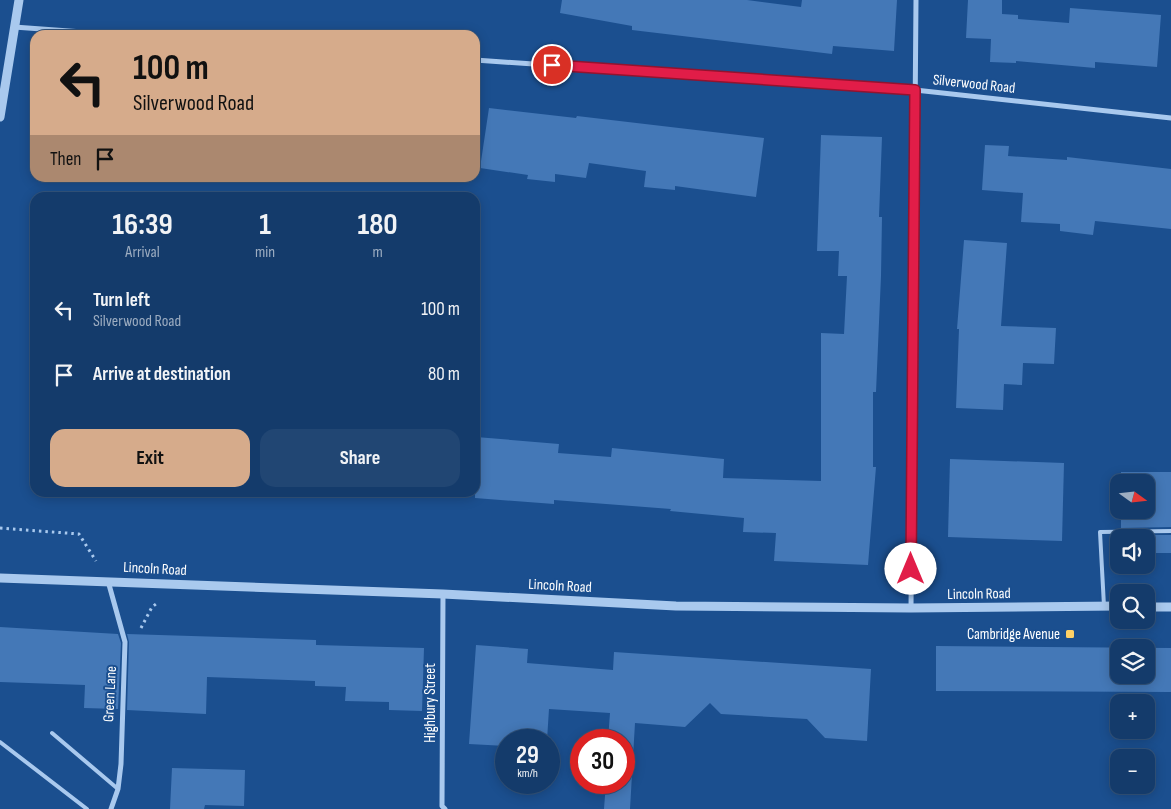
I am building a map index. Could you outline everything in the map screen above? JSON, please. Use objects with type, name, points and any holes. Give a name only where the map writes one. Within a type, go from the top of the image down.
[{"type":"street","points":[[0,117],[19,0]]},
{"type":"street","points":[[911,608],[916,0]]},
{"type":"street","points":[[14,27],[55,30]]},
{"type":"street","name":"Silverwood Road","points":[[480,60],[915,90],[1171,118]]},
{"type":"street","name":"Lincoln Road","points":[[0,578],[443,594],[676,606],[911,608],[1110,606]]},
{"type":"street","name":"Green Lane","points":[[108,581],[125,642],[121,764],[118,789],[111,809]]},
{"type":"street","name":"Highbury Street","points":[[443,594],[442,806],[445,809]]},
{"type":"street","points":[[1155,607],[1171,607]]},
{"type":"lane","points":[[1104,606],[1100,532],[1171,531]]},
{"type":"lane","points":[[52,733],[118,789]]},
{"type":"lane","points":[[0,742],[87,809]]},
{"type":"path","points":[[0,528],[79,534],[108,581]]},
{"type":"path","points":[[125,642],[139,632],[152,608],[182,584]]},
{"type":"building","points":[[562,0],[747,0],[801,7],[802,0],[897,0],[894,51],[833,46],[832,54],[632,30],[632,26],[560,13]]},
{"type":"building","points":[[968,0],[1002,0],[1002,14],[1018,15],[1018,19],[1069,23],[1070,8],[1161,15],[1157,67],[1095,62],[1095,68],[1016,61],[1016,63],[990,62],[991,39],[966,38]]},
{"type":"building","points":[[489,108],[576,118],[577,116],[764,138],[756,197],[675,186],[675,190],[644,187],[646,171],[589,163],[586,178],[555,174],[555,182],[527,179],[528,175],[480,168]]},
{"type":"building","points":[[821,135],[882,137],[879,217],[882,217],[881,276],[876,392],[873,392],[873,467],[876,467],[868,565],[774,561],[776,533],[743,532],[744,518],[670,511],[671,509],[554,500],[554,504],[475,498],[480,497],[480,437],[559,444],[558,453],[611,457],[612,448],[724,459],[723,478],[821,481],[821,333],[844,334],[847,276],[838,276],[839,251],[817,251]]},
{"type":"building","points":[[985,145],[1009,146],[1008,156],[1067,160],[1067,157],[1171,169],[1171,229],[1095,221],[1093,235],[1060,231],[1060,224],[1021,222],[1023,193],[982,190]]},
{"type":"building","points":[[964,240],[1007,243],[1001,326],[1056,328],[1054,364],[1023,363],[1022,385],[1004,384],[1003,410],[956,408],[959,329],[957,329]]},
{"type":"building","points":[[950,459],[1064,463],[1062,541],[948,537]]},
{"type":"building","points":[[1121,472],[1171,472],[1171,527],[1121,528],[1121,519],[1155,519],[1155,474],[1121,474]]},
{"type":"building","points":[[1155,535],[1171,535],[1171,553],[1155,553]]},
{"type":"building","points":[[0,627],[118,634],[121,643],[118,709],[84,708],[85,685],[0,682]]},
{"type":"building","points":[[127,634],[316,640],[316,645],[424,648],[422,711],[389,710],[389,702],[345,701],[346,687],[315,686],[315,681],[207,677],[206,714],[127,710],[129,642]]},
{"type":"building","points":[[476,645],[528,649],[527,663],[613,670],[614,652],[871,669],[867,741],[825,738],[807,719],[721,714],[710,703],[685,727],[635,723],[635,729],[609,729],[610,713],[549,709],[548,729],[495,729],[495,745],[469,744]]},
{"type":"building","points":[[936,646],[1110,647],[1110,684],[1155,684],[1155,648],[1171,648],[1171,692],[936,691]]},
{"type":"building","points":[[172,768],[245,770],[244,806],[205,805],[204,809],[170,809]]},
{"type":"building","points":[[605,794],[631,794],[630,809],[604,809]]},
{"type":"place","name":"Cambridge Avenue","points":[[1070,634]]},
{"type":"route","points":[[552,65],[915,90],[911,569]]}]
